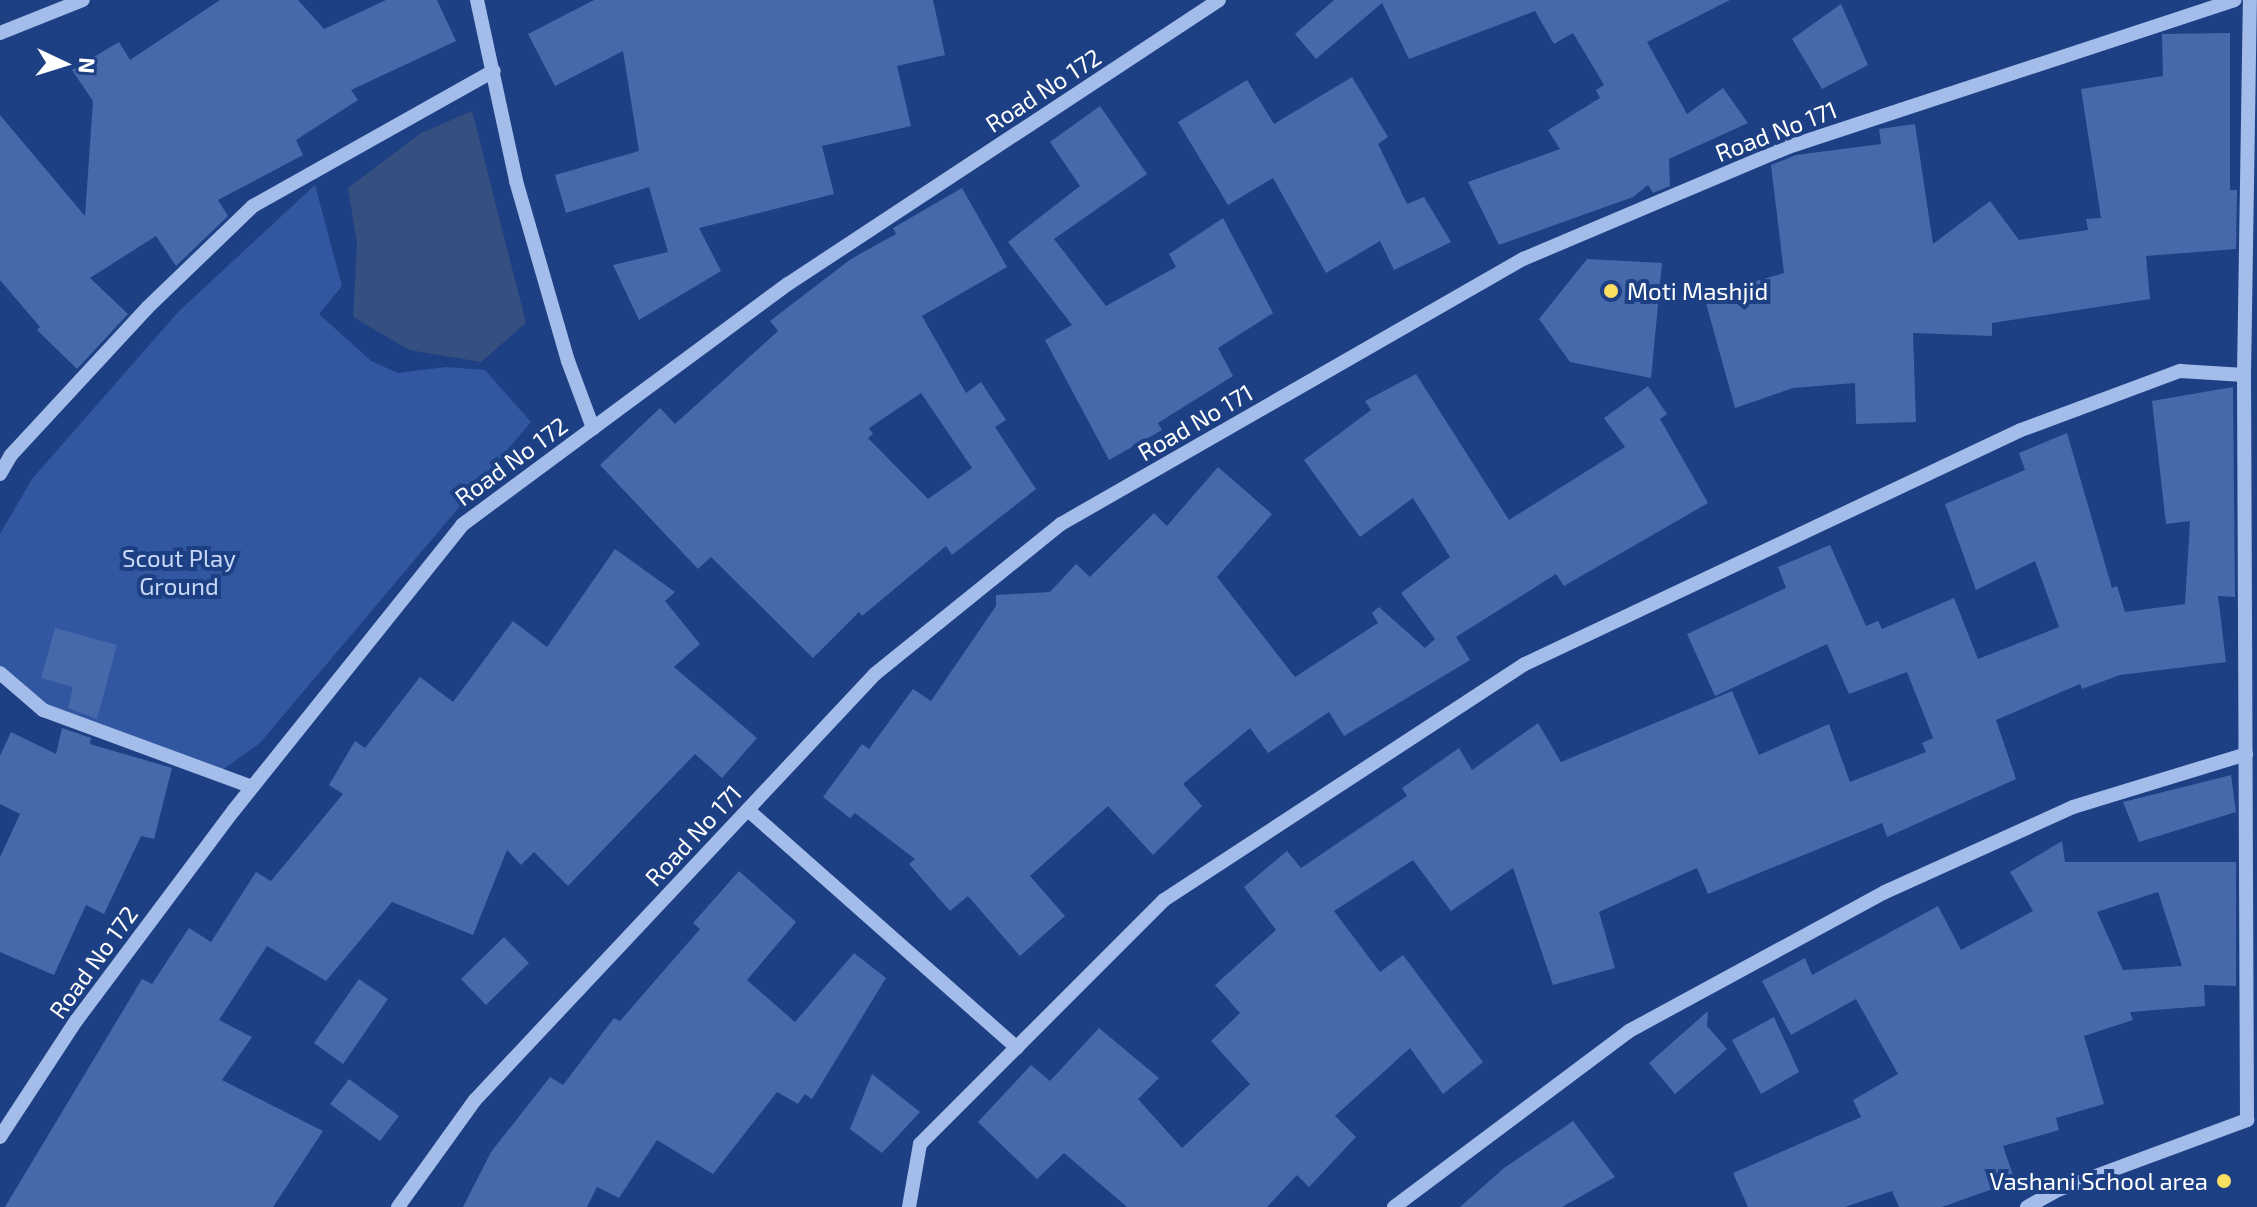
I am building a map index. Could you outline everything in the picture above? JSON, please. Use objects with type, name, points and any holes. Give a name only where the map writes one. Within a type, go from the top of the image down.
[{"type":"street","points":[[0,33],[83,0]]},
{"type":"street","points":[[477,0],[516,181],[568,361],[593,428]]},
{"type":"street","name":"Road No 172","points":[[0,1137],[76,1021],[252,787],[462,525],[788,284],[1219,0]]},
{"type":"street","name":"Road No 171","points":[[398,1207],[475,1100],[875,674],[1061,524],[1523,259],[1788,147],[2234,0]]},
{"type":"street","points":[[2027,1207],[2058,1190],[2252,1118],[2244,375],[2250,0]]},
{"type":"street","points":[[0,474],[11,455],[147,308],[253,206],[494,71]]},
{"type":"street","points":[[909,1207],[920,1144],[1164,900],[1525,664],[2021,430],[2180,371],[2244,375]]},
{"type":"street","points":[[0,673],[43,710],[252,787]]},
{"type":"street","points":[[1394,1207],[1629,1031],[1885,892],[2073,807],[2246,754]]},
{"type":"street","points":[[748,810],[1017,1048]]},
{"type":"green space","name":"Scout Play Ground","points":[[315,185],[342,286],[319,314],[371,361],[398,373],[446,367],[485,370],[531,422],[260,743],[214,776],[53,719],[0,669],[0,534],[32,479],[179,311]]},
{"type":"shaded area","points":[[472,111],[526,323],[481,362],[409,350],[353,317],[357,244],[348,188],[421,133]]},
{"type":"building","points":[[220,0],[298,0],[324,29],[386,0],[437,0],[456,41],[351,90],[358,100],[296,140],[303,155],[218,200],[228,216],[176,266],[156,236],[90,278],[128,314],[77,369],[37,330],[40,327],[0,280],[0,115],[85,216],[93,101],[72,70],[119,42],[130,60]]},
{"type":"building","points":[[594,0],[933,0],[945,55],[897,66],[911,126],[822,146],[834,194],[699,228],[721,271],[639,320],[613,265],[668,252],[649,187],[566,213],[555,175],[639,151],[623,51],[555,86],[528,34]]},
{"type":"building","points":[[1334,0],[1730,0],[1647,42],[1687,114],[1723,88],[1748,123],[1669,159],[1670,186],[1653,193],[1648,185],[1633,197],[1499,245],[1468,182],[1560,149],[1548,130],[1600,98],[1596,90],[1604,85],[1573,33],[1554,44],[1535,11],[1409,59],[1382,3],[1316,59],[1295,34]]},
{"type":"building","points":[[1841,4],[1868,65],[1822,89],[1792,39]]},
{"type":"building","points":[[2230,33],[2230,190],[2237,190],[2236,249],[2146,256],[2150,299],[1992,323],[1992,336],[1913,333],[1916,422],[1856,424],[1855,383],[1793,388],[1735,408],[1704,296],[1784,273],[1771,165],[1796,155],[1881,144],[1879,129],[1915,124],[1933,244],[1990,201],[2019,240],[2088,230],[2086,219],[2101,218],[2081,89],[2163,76],[2162,34]]},
{"type":"building","points":[[1352,77],[1388,137],[1378,144],[1407,204],[1424,197],[1451,242],[1394,270],[1380,241],[1326,273],[1273,178],[1228,205],[1178,122],[1247,80],[1274,124]]},
{"type":"building","points":[[1100,106],[1147,174],[1054,239],[1106,306],[1176,267],[1169,254],[1223,218],[1273,313],[1218,348],[1233,376],[1158,423],[1162,430],[1109,460],[1045,340],[1072,325],[1008,242],[1080,186],[1050,142]]},
{"type":"building","points":[[962,188],[1007,267],[922,316],[966,393],[981,382],[1006,420],[995,427],[1036,489],[952,555],[946,546],[862,616],[859,612],[813,658],[711,557],[698,569],[600,465],[660,408],[675,424],[778,331],[770,321],[851,259],[896,234],[893,228]],"holes":[[[921,393],[972,468],[928,499],[868,438],[873,434],[869,428]]]},
{"type":"building","name":"Moti Mashjid","points":[[1587,259],[1662,263],[1651,378],[1570,362],[1539,319]]},
{"type":"building","points":[[1416,374],[1509,520],[1625,447],[1604,418],[1648,386],[1667,414],[1660,419],[1708,503],[1564,586],[1556,574],[1456,637],[1470,660],[1344,736],[1329,712],[1268,753],[1250,728],[1183,784],[1202,806],[1153,855],[1108,806],[1030,876],[1065,916],[1020,956],[968,896],[950,911],[909,864],[915,859],[855,813],[850,818],[823,797],[862,744],[869,749],[913,689],[931,701],[996,606],[996,595],[1050,592],[1076,564],[1090,577],[1154,513],[1167,526],[1218,467],[1272,514],[1217,577],[1295,677],[1378,623],[1372,613],[1379,607],[1425,648],[1435,639],[1401,593],[1450,557],[1413,498],[1360,537],[1304,460],[1371,410],[1365,401]]},
{"type":"building","points":[[2233,387],[2235,597],[2218,596],[2226,662],[2120,675],[2082,689],[2080,684],[1996,720],[2016,779],[1887,837],[1882,823],[1708,894],[1697,868],[1599,912],[1615,968],[1553,985],[1513,868],[1451,911],[1413,860],[1334,911],[1380,972],[1403,955],[1483,1062],[1443,1094],[1410,1048],[1335,1116],[1356,1137],[1309,1187],[1297,1175],[1267,1207],[1127,1207],[1064,1153],[1037,1179],[978,1122],[1031,1065],[1050,1081],[1099,1028],[1159,1078],[1138,1099],[1182,1148],[1250,1084],[1211,1041],[1240,1013],[1215,985],[1276,930],[1244,887],[1287,851],[1301,868],[1407,796],[1402,788],[1459,748],[1472,770],[1538,723],[1561,762],[1732,691],[1759,755],[1829,724],[1850,782],[1926,752],[1922,743],[1933,738],[1907,672],[1849,694],[1827,644],[1715,696],[1687,634],[1786,588],[1778,567],[1830,545],[1866,626],[1878,621],[1882,629],[1954,598],[1978,659],[2059,627],[2035,561],[1976,590],[1945,504],[2025,470],[2019,453],[2067,433],[2112,588],[2117,586],[2125,612],[2185,604],[2190,521],[2166,524],[2152,401]]},
{"type":"building","points":[[615,549],[675,592],[665,601],[700,644],[674,667],[757,738],[722,778],[695,754],[568,886],[534,852],[521,865],[507,850],[473,935],[392,902],[326,981],[267,946],[219,1020],[252,1037],[222,1080],[323,1131],[273,1207],[5,1207],[142,979],[152,984],[189,928],[211,942],[256,872],[271,881],[343,794],[329,785],[355,741],[365,748],[420,677],[453,702],[513,621],[547,647]]},
{"type":"building","points":[[55,628],[117,645],[97,719],[68,708],[73,687],[41,678]]},
{"type":"building","points":[[62,728],[91,738],[90,744],[172,768],[154,839],[141,836],[104,914],[86,905],[54,975],[0,952],[0,857],[20,814],[0,804],[0,756],[11,732],[56,754]]},
{"type":"building","points":[[2231,775],[2236,812],[2139,842],[2123,802]]},
{"type":"building","points":[[2062,841],[2065,862],[2236,862],[2236,986],[2204,985],[2205,1006],[2130,1012],[2133,1020],[2084,1036],[2104,1104],[2056,1118],[2059,1130],[2003,1146],[2015,1181],[1942,1207],[1899,1207],[1892,1191],[1845,1207],[1748,1207],[1733,1173],[1861,1117],[1853,1100],[1898,1074],[1856,999],[1791,1035],[1762,981],[1805,958],[1812,975],[1938,906],[1961,950],[2033,911],[2010,872]],"holes":[[[2158,892],[2182,966],[2123,970],[2097,912]]]},
{"type":"building","points":[[739,871],[796,922],[747,980],[795,1022],[854,953],[886,978],[812,1099],[805,1094],[798,1104],[777,1092],[713,1174],[657,1140],[619,1198],[597,1187],[587,1207],[463,1207],[491,1152],[550,1077],[563,1085],[614,1018],[620,1021],[700,929],[693,923]]},
{"type":"building","points":[[504,937],[529,963],[486,1005],[461,979]]},
{"type":"building","points":[[359,979],[388,999],[343,1064],[314,1043]]},
{"type":"building","points":[[1708,1011],[1707,1026],[1727,1049],[1675,1094],[1649,1063]]},
{"type":"building","points":[[1774,1017],[1799,1072],[1761,1094],[1732,1040]]},
{"type":"building","points":[[872,1074],[920,1112],[882,1153],[850,1129]]},
{"type":"building","points":[[349,1079],[399,1116],[380,1141],[330,1104]]},
{"type":"building","points":[[1573,1121],[1615,1177],[1562,1207],[1460,1207],[1504,1168]]},
{"type":"place","name":"Moti Mashjid","points":[[1611,291]]},
{"type":"place","name":"Vashani School area","points":[[2224,1181]]}]
